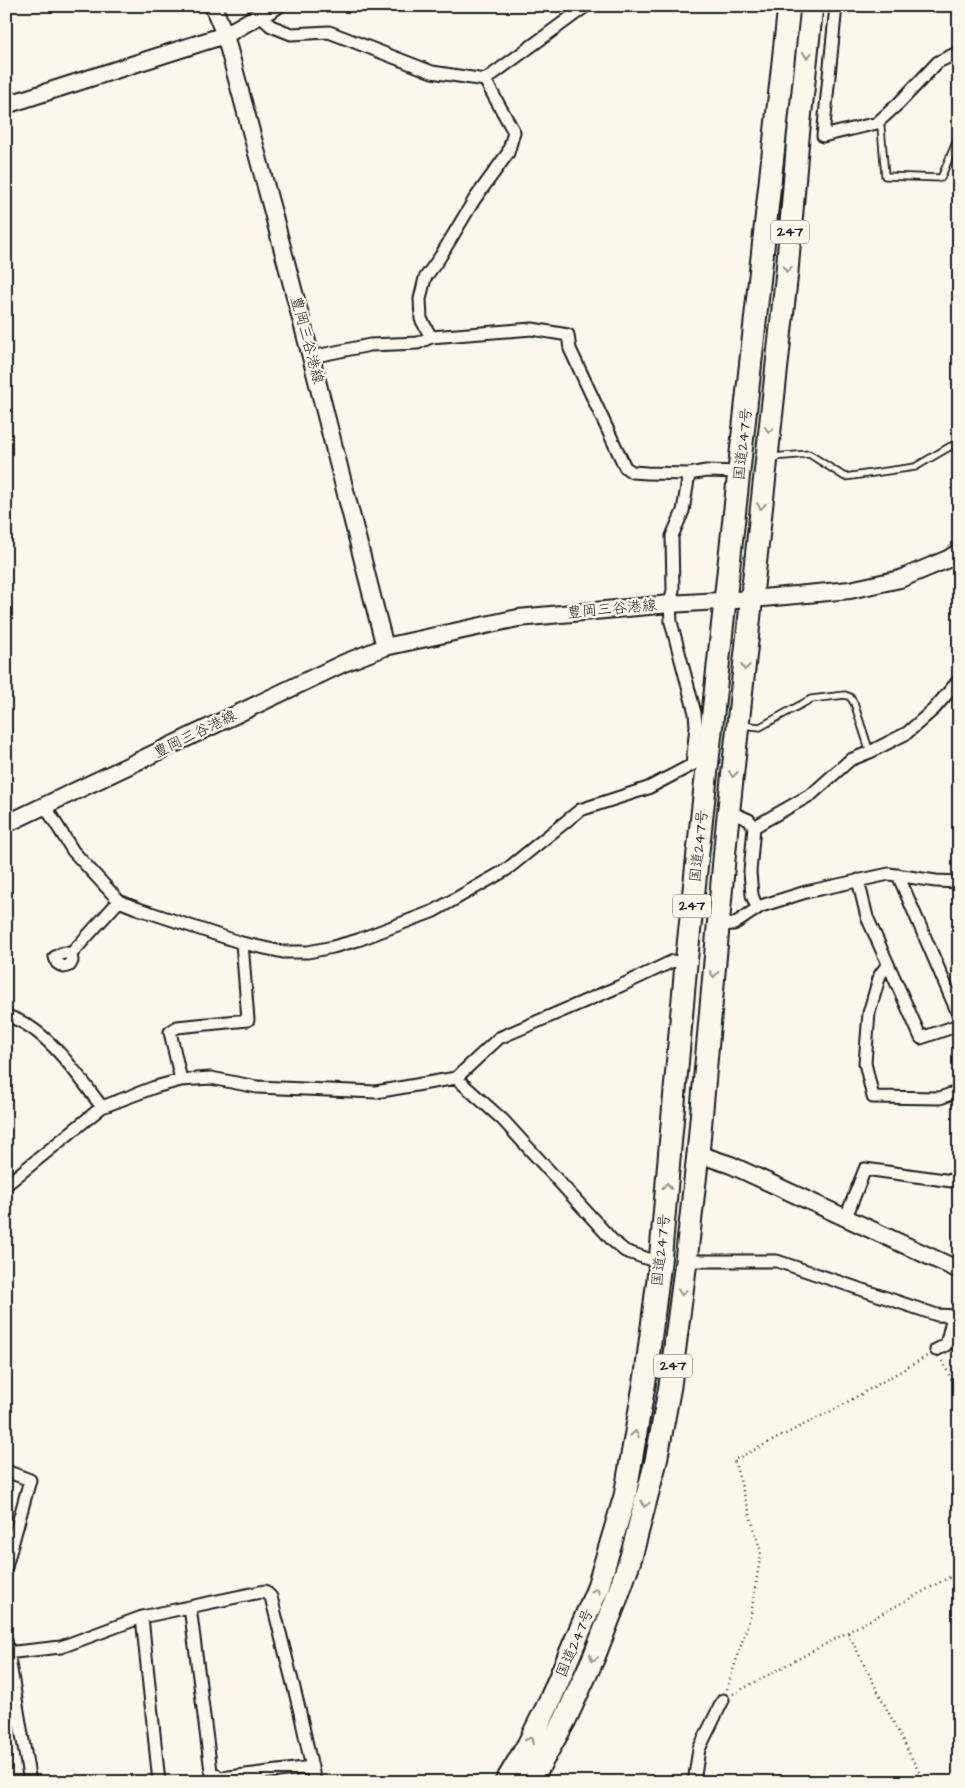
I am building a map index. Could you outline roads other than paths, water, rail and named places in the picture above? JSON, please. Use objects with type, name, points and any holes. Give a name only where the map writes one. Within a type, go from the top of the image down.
[{"type":"highway","name":"国道247号","points":[[506,1782],[528,1745],[552,1697],[597,1590],[625,1496],[646,1374],[660,1263],[686,964],[700,760],[724,600],[740,472],[789,6]]},
{"type":"highway","name":"国道247号","points":[[530,1782],[565,1720],[594,1657],[630,1557],[656,1461],[670,1386],[698,1154],[728,811],[739,725],[787,272],[798,138],[812,6]]},
{"type":"main road","name":"豊岡三谷港線","points":[[213,6],[225,35],[311,357],[385,647]]},
{"type":"main road","points":[[6,105],[225,35],[276,6]]},
{"type":"main road","name":"豊岡三谷港線","points":[[6,824],[344,663],[385,647],[426,636],[518,618],[850,590],[900,579],[948,559],[959,552]]},
{"type":"main road","points":[[698,1154],[731,1165],[959,1270]]},
{"type":"street","points":[[260,16],[271,26],[291,34],[328,32],[432,72],[485,80],[586,6]]},
{"type":"street","points":[[836,6],[823,136],[879,122],[938,62],[959,52]]},
{"type":"street","points":[[431,337],[421,319],[420,299],[426,278],[474,200],[508,153],[514,132],[485,80]]},
{"type":"street","points":[[311,357],[370,345],[418,343],[431,337],[532,330],[568,334],[570,349],[625,467],[632,472],[689,474],[706,471],[740,472]]},
{"type":"street","points":[[45,806],[73,851],[119,901],[242,943],[283,952],[308,952],[358,940],[434,912],[506,870],[580,810],[648,788],[700,760],[695,713],[671,622],[670,604],[673,590],[672,536],[683,511],[689,474]]},
{"type":"street","points":[[754,827],[812,794],[850,760],[870,752],[907,732],[934,709],[959,680]]},
{"type":"street","points":[[728,811],[749,820],[754,827],[750,872],[752,895],[757,908]]},
{"type":"street","points":[[718,925],[734,924],[757,908],[806,892],[889,874],[936,881],[959,882]]},
{"type":"street","points":[[898,875],[959,1016]]},
{"type":"street","points":[[858,880],[867,917],[921,1038],[959,1024]]},
{"type":"street","points":[[71,954],[119,901]]},
{"type":"street","points":[[182,1080],[170,1032],[177,1027],[248,1020],[242,943]]},
{"type":"street","points":[[6,1185],[102,1107],[155,1087],[182,1080],[211,1078],[257,1087],[376,1092],[456,1078],[499,1038],[618,987],[673,960],[686,964]]},
{"type":"street","points":[[888,964],[880,975],[869,1013],[864,1063],[872,1097],[940,1098],[959,1090]]},
{"type":"street","points":[[6,1016],[23,1021],[62,1055],[102,1107]]},
{"type":"street","points":[[456,1078],[503,1120],[612,1241],[625,1251],[660,1263]]},
{"type":"street","points":[[846,1217],[865,1170],[959,1182]]},
{"type":"street","points":[[686,1261],[777,1261],[937,1315],[956,1316],[946,1345],[936,1350]]},
{"type":"street","points":[[6,1471],[30,1480],[10,1537],[6,1567]]},
{"type":"street","points":[[8,1653],[61,1647],[142,1617],[265,1591],[271,1597],[299,1708],[315,1782]]},
{"type":"street","points":[[190,1607],[212,1771],[220,1778],[312,1767]]},
{"type":"street","points":[[142,1617],[159,1782]]},
{"type":"street","points":[[6,1640],[30,1782]]},
{"type":"street","points":[[694,1782],[699,1749],[723,1700]]},
{"type":"lane","points":[[879,122],[881,127],[884,176],[941,178],[959,135]]},
{"type":"lane","points":[[766,457],[809,454],[845,477],[915,468],[951,446],[959,444]]},
{"type":"lane","points":[[739,725],[760,727],[811,699],[845,695],[854,703],[870,752]]}]
